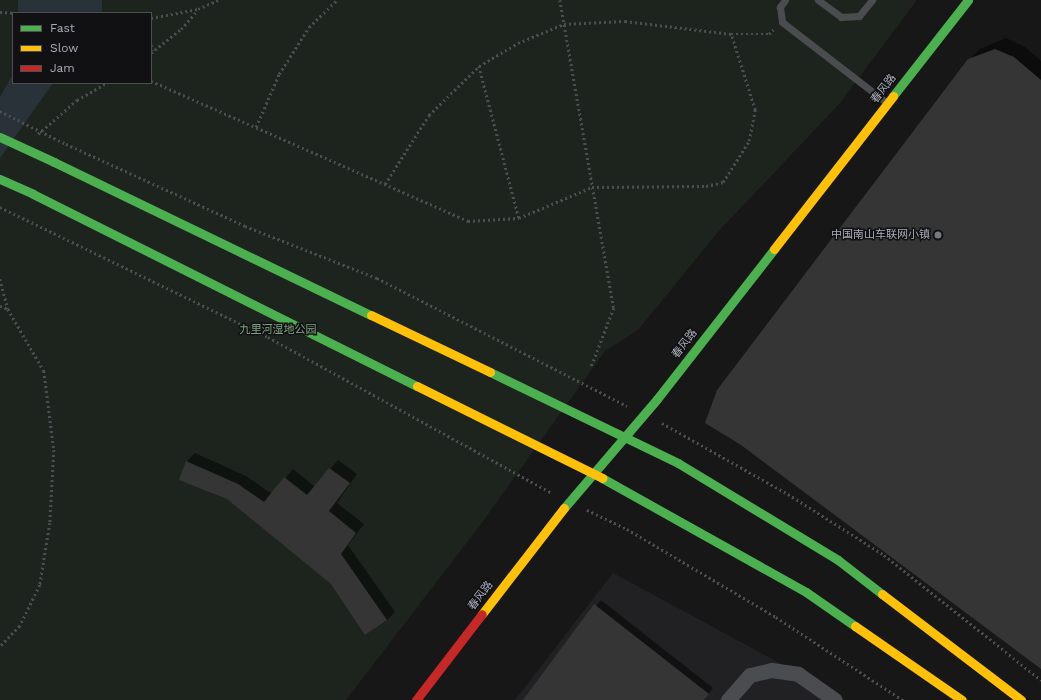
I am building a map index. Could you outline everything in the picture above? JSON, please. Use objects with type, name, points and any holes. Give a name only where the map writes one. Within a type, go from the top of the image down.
[{"type":"main road","name":"春风路","points":[[416,700],[570,501],[625,437],[968,0]]},
{"type":"main road","points":[[0,137],[678,462],[838,560],[1021,700]]},
{"type":"main road","points":[[0,179],[594,473],[806,592],[962,700]]},
{"type":"street","points":[[728,700],[750,675],[771,670],[798,674],[835,700]]},
{"type":"lane","points":[[786,0],[780,7],[782,22],[887,104]]},
{"type":"lane","points":[[818,0],[841,17],[859,16],[872,0]]},
{"type":"path","points":[[152,18],[198,9],[218,0]]},
{"type":"path","points":[[256,127],[279,74],[310,27],[336,0]]},
{"type":"path","points":[[560,0],[614,308],[591,368]]},
{"type":"path","points":[[152,47],[154,50],[181,29],[198,9]]},
{"type":"path","points":[[0,12],[12,13]]},
{"type":"path","points":[[384,184],[429,115],[479,66],[518,43],[564,24],[625,21],[731,34],[769,34],[782,22]]},
{"type":"path","points":[[152,81],[468,221],[519,218],[592,187],[706,186],[723,182],[749,141],[755,110],[731,34]]},
{"type":"path","points":[[479,66],[519,218]]},
{"type":"path","points":[[0,111],[66,144]]},
{"type":"path","points":[[0,206],[268,337],[514,474],[627,529],[776,617],[903,700]]},
{"type":"path","points":[[0,279],[8,309],[44,371],[54,450],[50,522],[40,585],[20,626],[0,648]]},
{"type":"path","points":[[0,306],[8,309]]},
{"type":"shaded area","points":[[18,0],[102,0],[102,12],[18,12]]},
{"type":"shaded area","points":[[12,76],[12,84],[52,84],[0,158],[0,97]]},
{"type":"shaded area","points":[[613,573],[787,667],[828,700],[515,700]]},
{"type":"green space","name":"九里河湿地公园","points":[[0,0],[917,0],[840,103],[718,232],[638,330],[605,351],[481,524],[346,700],[0,700]]},
{"type":"building","name":"中国南山车联网小镇","points":[[995,49],[1014,57],[1041,80],[1041,669],[741,445],[705,423],[717,390],[968,59]]},
{"type":"building","points":[[186,461],[238,484],[264,502],[284,477],[307,495],[329,468],[350,483],[329,511],[356,533],[341,554],[387,620],[365,635],[331,584],[227,499],[179,480]]},
{"type":"building","points":[[594,604],[709,694],[704,700],[523,700]]},
{"type":"traffic: fast","points":[[893,96],[968,0]]},
{"type":"traffic: fast","points":[[0,137],[54,162]]},
{"type":"traffic: fast","points":[[54,162],[371,315]]},
{"type":"traffic: fast","points":[[0,179],[33,194]]},
{"type":"traffic: fast","points":[[33,194],[417,386]]},
{"type":"traffic: fast","points":[[564,508],[657,399],[774,249]]},
{"type":"traffic: fast","points":[[490,372],[678,463],[838,560],[882,594]]},
{"type":"traffic: fast","points":[[602,478],[806,592],[855,626]]},
{"type":"traffic: slow","points":[[774,249],[893,96]]},
{"type":"traffic: slow","points":[[371,315],[490,372]]},
{"type":"traffic: slow","points":[[417,386],[602,478]]},
{"type":"traffic: slow","points":[[482,614],[564,508]]},
{"type":"traffic: slow","points":[[882,594],[1021,700]]},
{"type":"traffic: slow","points":[[855,626],[962,700]]},
{"type":"traffic: jam","points":[[416,700],[482,614]]},
{"type":"place","name":"中国南山车联网小镇","points":[[938,235]]}]
